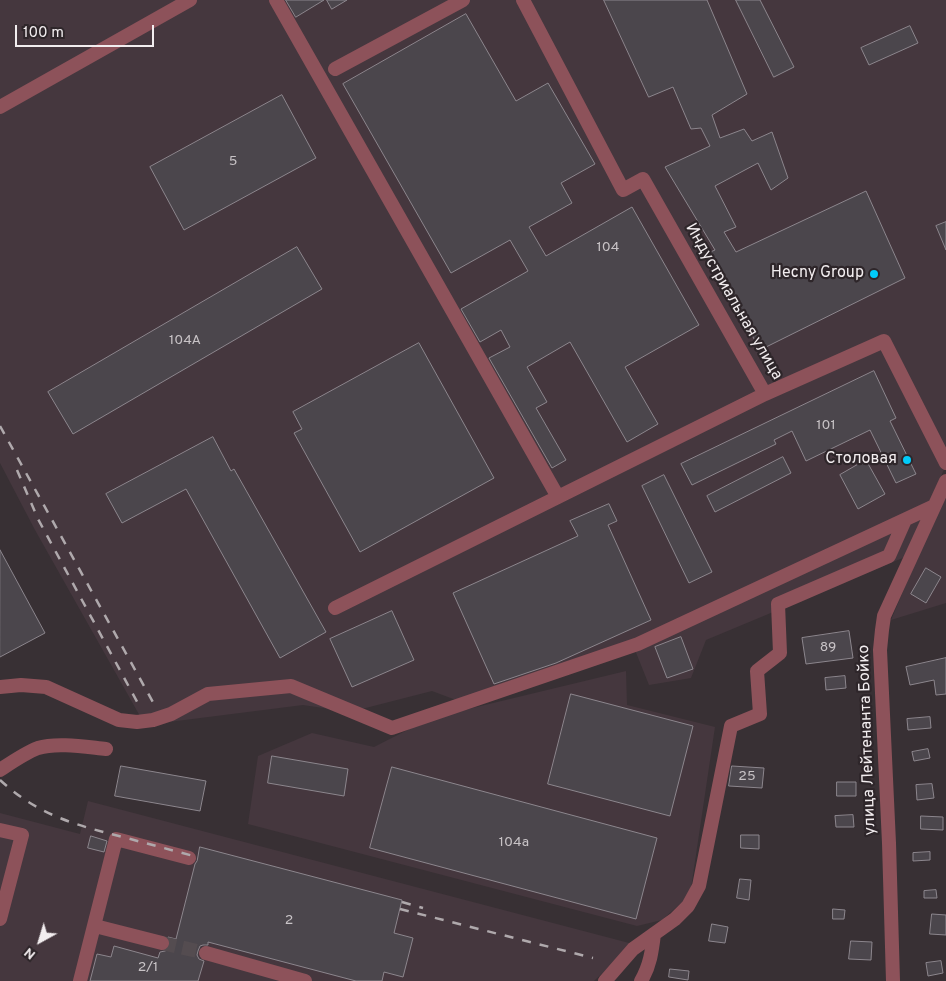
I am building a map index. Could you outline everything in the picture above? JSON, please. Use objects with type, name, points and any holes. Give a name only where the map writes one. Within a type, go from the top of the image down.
[{"type":"street","points":[[0,107],[190,0]]},
{"type":"street","points":[[276,0],[558,497]]},
{"type":"street","points":[[335,69],[463,0]]},
{"type":"street","name":"Индустриальная улица","points":[[523,0],[622,190],[643,179],[765,394],[884,341],[946,463]]},
{"type":"street","points":[[335,608],[765,394]]},
{"type":"street","name":"улица Лейтенанта Бойко","points":[[893,981],[880,650],[882,630],[884,616],[946,481]]},
{"type":"street","points":[[0,687],[21,685],[46,687],[119,720],[137,722],[153,720],[171,714],[208,694],[291,686],[392,728],[638,644],[934,506]]},
{"type":"street","points":[[605,981],[633,950],[675,919],[688,906],[696,893],[699,886],[731,726],[760,714],[757,671],[780,653],[778,604],[888,556],[905,520]]},
{"type":"street","points":[[0,770],[39,748],[57,745],[106,749]]},
{"type":"street","points":[[0,830],[22,835],[0,919]]},
{"type":"street","points":[[80,981],[116,839],[189,858]]},
{"type":"street","points":[[95,926],[162,943]]},
{"type":"street","points":[[641,981],[649,965],[654,934]]},
{"type":"street","points":[[206,953],[305,981]]},
{"type":"shaded area","points":[[0,0],[946,0],[946,465],[905,557],[706,640],[691,678],[649,685],[635,650],[472,706],[432,691],[350,712],[303,705],[145,725],[35,530],[0,463]]},
{"type":"shaded area","points":[[946,496],[946,603],[891,620],[930,527]]},
{"type":"shaded area","points":[[626,671],[627,705],[715,727],[690,895],[662,920],[637,926],[248,824],[258,756],[312,733],[374,747],[431,718]]},
{"type":"shaded area","points":[[88,801],[633,944],[594,981],[0,981],[0,813],[80,834]]},
{"type":"building","points":[[286,0],[324,0],[296,17]]},
{"type":"building","points":[[327,0],[347,0],[332,9]]},
{"type":"building","points":[[604,0],[707,0],[747,94],[712,115],[720,138],[744,129],[752,141],[772,132],[788,178],[771,190],[758,163],[715,186],[736,227],[724,232],[736,252],[866,191],[905,278],[760,350],[708,253],[715,250],[665,167],[710,146],[701,128],[691,129],[673,87],[649,97]]},
{"type":"building","points":[[736,0],[760,0],[794,67],[774,77]]},
{"type":"building","points":[[466,14],[516,101],[548,83],[595,164],[561,183],[572,203],[529,227],[546,256],[632,207],[699,325],[625,367],[658,424],[627,442],[570,342],[527,367],[547,402],[536,408],[566,460],[552,468],[489,358],[510,347],[501,330],[480,342],[461,309],[528,271],[510,240],[451,273],[343,84]]},
{"type":"building","points":[[910,26],[918,43],[869,65],[861,48]]},
{"type":"building","points":[[282,95],[316,158],[184,230],[150,167]]},
{"type":"building","points":[[946,222],[946,250],[936,226]]},
{"type":"building","points":[[297,247],[322,289],[73,434],[48,392]]},
{"type":"building","points":[[419,343],[494,478],[360,552],[294,433],[302,429],[293,412]]},
{"type":"building","points":[[874,371],[896,418],[890,421],[916,474],[896,483],[870,430],[806,461],[792,431],[774,440],[776,444],[692,485],[681,464]]},
{"type":"building","points":[[213,437],[231,471],[234,469],[326,632],[280,658],[186,489],[122,523],[106,494]]},
{"type":"building","points":[[783,457],[791,473],[715,512],[707,496]]},
{"type":"building","points":[[866,460],[885,494],[858,509],[840,475]]},
{"type":"building","points":[[664,475],[712,572],[689,583],[642,486]]},
{"type":"building","points":[[609,504],[617,521],[608,525],[651,620],[556,663],[494,684],[453,593],[578,536],[570,521]]},
{"type":"building","points":[[0,550],[45,633],[0,657]]},
{"type":"building","points":[[926,568],[941,577],[926,603],[911,594]]},
{"type":"building","points":[[392,611],[414,660],[352,687],[330,639]]},
{"type":"building","points":[[849,631],[853,658],[806,664],[802,638]]},
{"type":"building","points":[[681,637],[693,669],[667,678],[655,647]]},
{"type":"building","points":[[946,658],[946,694],[936,695],[934,680],[910,685],[906,667]]},
{"type":"building","points":[[845,676],[846,688],[826,690],[825,678]]},
{"type":"building","points":[[571,694],[693,726],[670,816],[548,784]]},
{"type":"building","points":[[930,717],[931,728],[908,730],[907,719]]},
{"type":"building","points":[[928,749],[930,758],[914,761],[912,752]]},
{"type":"building","points":[[272,756],[348,769],[344,796],[268,783]]},
{"type":"building","points":[[121,766],[206,781],[200,811],[115,796]]},
{"type":"building","points":[[732,766],[764,768],[762,788],[729,786]]},
{"type":"building","points":[[392,767],[657,838],[636,919],[370,848]]},
{"type":"building","points":[[837,782],[856,782],[856,796],[837,796]]},
{"type":"building","points":[[932,784],[934,798],[917,800],[916,785]]},
{"type":"building","points":[[853,815],[854,827],[836,827],[835,816]]},
{"type":"building","points":[[921,816],[943,817],[943,830],[921,829]]},
{"type":"building","points":[[741,835],[759,835],[759,849],[741,848]]},
{"type":"building","points":[[91,836],[107,841],[104,852],[88,848]]},
{"type":"building","points":[[200,847],[402,900],[394,933],[413,938],[403,977],[384,972],[382,981],[356,981],[208,942],[208,945],[200,946],[198,951],[199,959],[204,961],[198,981],[90,981],[97,954],[111,957],[114,946],[158,958],[160,952],[169,949],[170,941],[168,937],[176,939]]},
{"type":"building","points":[[930,852],[930,860],[913,861],[913,853]]},
{"type":"building","points":[[740,879],[751,880],[749,900],[737,898]]},
{"type":"building","points":[[936,890],[937,898],[924,898],[924,891]]},
{"type":"building","points":[[833,909],[845,910],[844,919],[833,919]]},
{"type":"building","points":[[932,914],[946,915],[946,935],[930,934]]},
{"type":"building","points":[[712,924],[728,927],[725,943],[709,941]]},
{"type":"building","points":[[851,941],[872,942],[871,960],[849,959]]},
{"type":"building","points":[[941,961],[943,973],[928,976],[926,963]]},
{"type":"building","points":[[670,969],[689,971],[688,980],[669,977]]},
{"type":"tunnel","points":[[162,943],[206,953]]},
{"type":"railway","points":[[0,426],[154,704]]},
{"type":"railway","points":[[17,470],[38,519],[141,709]]},
{"type":"railway","points":[[0,780],[28,802],[73,823],[197,857]]},
{"type":"railway","points":[[402,902],[423,908]]},
{"type":"railway","points":[[400,909],[593,958]]},
{"type":"place","name":"Hecny Group","points":[[874,274]]},
{"type":"place","name":"Столовая","points":[[907,460]]}]
